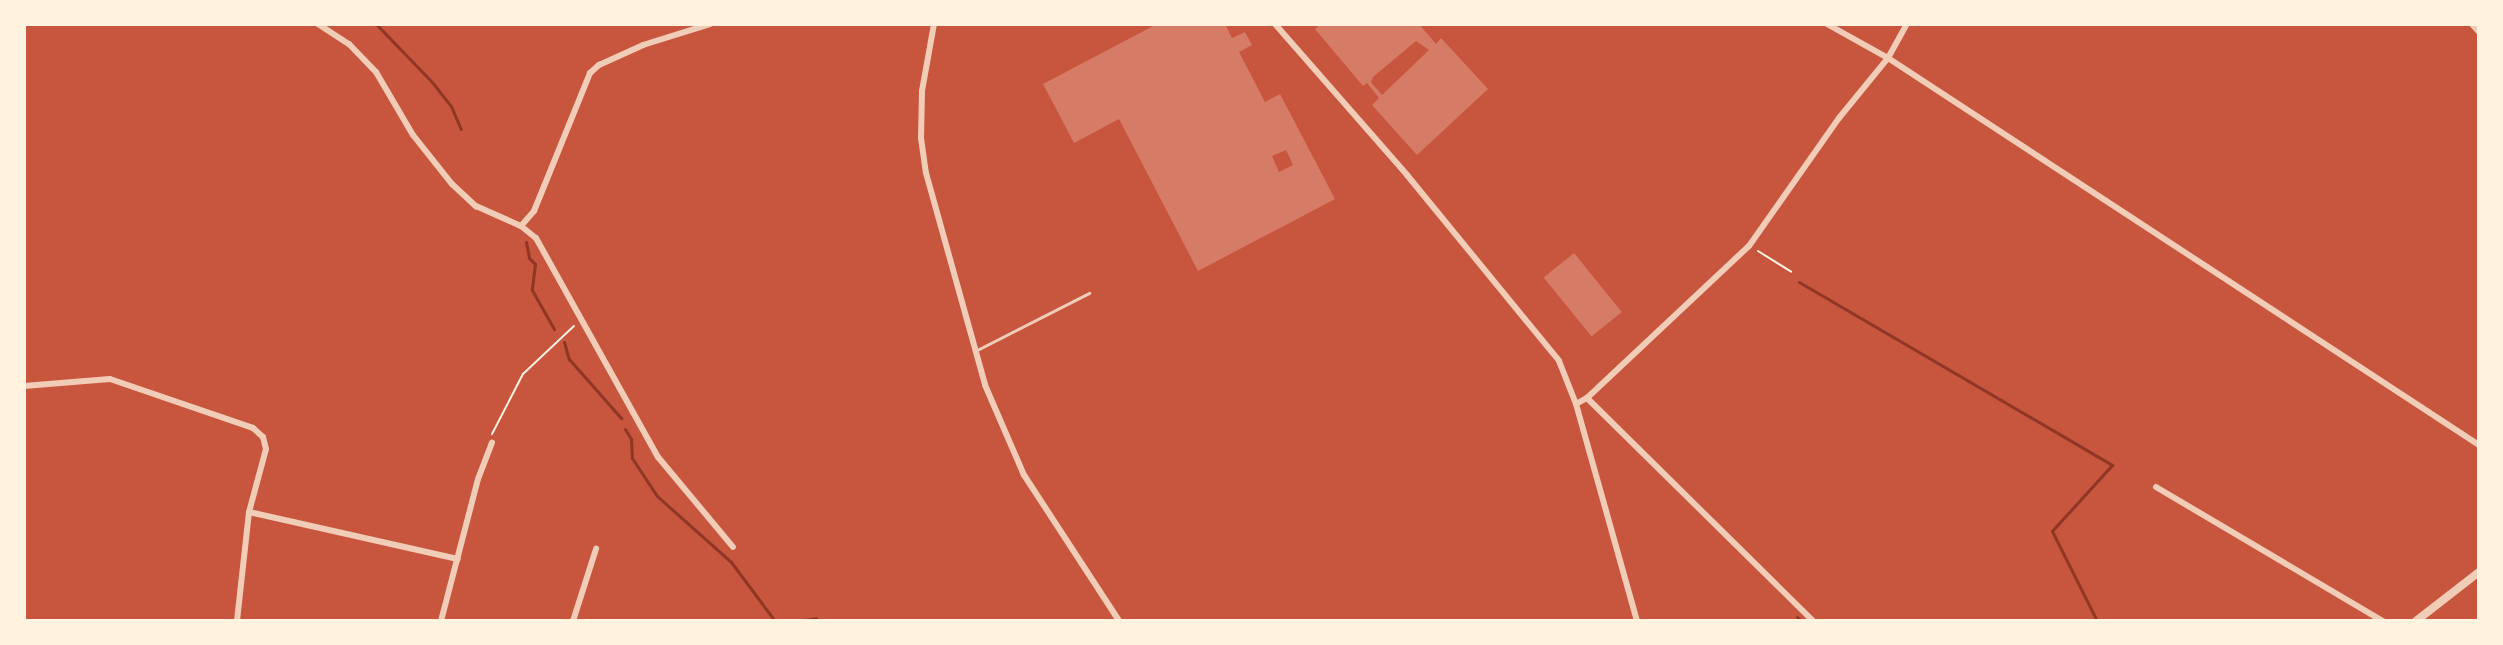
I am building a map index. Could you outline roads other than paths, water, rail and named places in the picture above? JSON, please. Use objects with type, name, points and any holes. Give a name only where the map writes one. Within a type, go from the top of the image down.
[{"type":"street","points":[[318,24],[349,44],[376,72],[413,135],[452,184],[476,206],[521,226],[536,238],[658,457],[733,547]]},
{"type":"street","points":[[521,226],[534,211],[590,73],[599,65],[643,45],[710,24]]},
{"type":"street","points":[[934,24],[922,91],[921,138],[937,221],[1007,442],[1072,551],[1119,621]]},
{"type":"street","points":[[1275,24],[1407,175],[1559,361],[1576,404],[1637,621]]},
{"type":"street","points":[[1827,24],[1888,58],[2479,445]]},
{"type":"street","points":[[1576,404],[1587,398],[1749,246],[1839,118],[1888,58],[1907,24]]},
{"type":"street","points":[[2472,24],[2479,32]]},
{"type":"street","points":[[24,386],[110,379],[253,428],[263,437],[266,449],[249,512],[237,621]]},
{"type":"street","points":[[1587,398],[1813,621]]},
{"type":"street","points":[[441,621],[478,479],[492,443]]},
{"type":"street","points":[[2156,487],[2383,621]]},
{"type":"street","points":[[249,512],[458,559]]},
{"type":"street","points":[[573,621],[596,549]]},
{"type":"street","points":[[2416,621],[2479,572]]},
{"type":"lane","points":[[977,350],[1089,293]]},
{"type":"waterway","points":[[376,24],[432,82],[451,106],[461,129]]},
{"type":"waterway","points":[[526,242],[529,258],[535,264],[532,290],[554,329]]},
{"type":"waterway","points":[[1799,282],[2112,465],[2052,531],[2097,621]]},
{"type":"waterway","points":[[564,342],[569,359],[621,418]]},
{"type":"waterway","points":[[625,429],[631,439],[632,458],[657,496],[731,562],[775,621]]},
{"type":"waterway","points":[[1797,617],[1801,621]]},
{"type":"waterway","points":[[798,621],[816,618],[819,621]]}]
